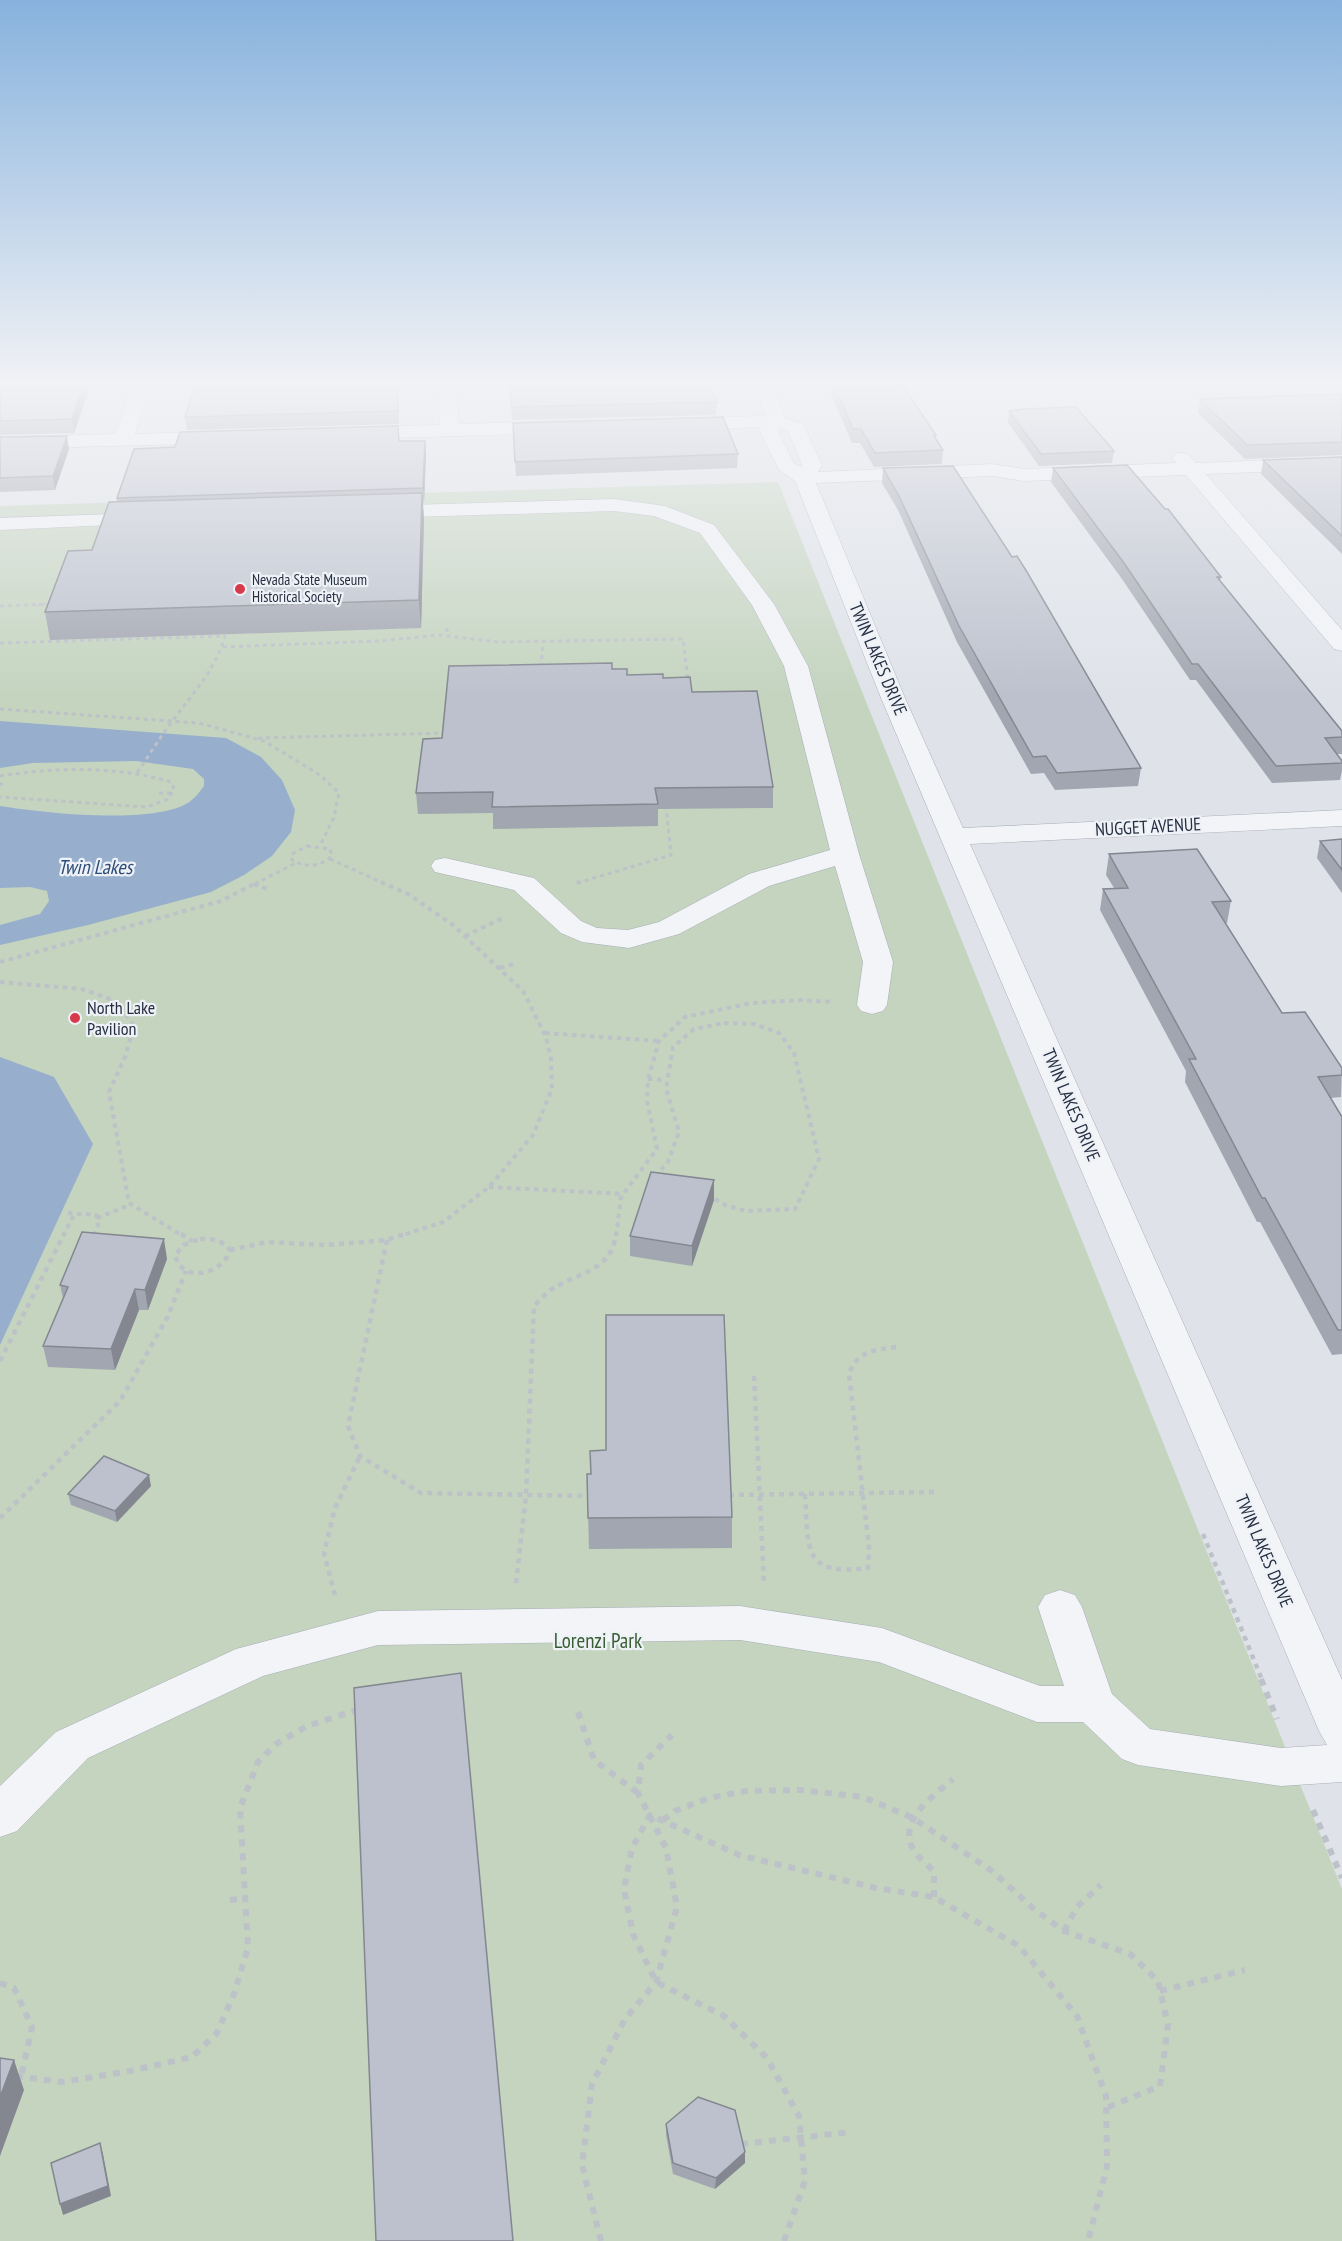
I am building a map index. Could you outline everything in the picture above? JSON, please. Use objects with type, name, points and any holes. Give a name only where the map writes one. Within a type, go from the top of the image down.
[{"type":"street","name":"TWIN LAKES DRIVE","points":[[808,488],[893,698],[1342,1731]]},
{"type":"street","points":[[1207,488],[1342,644]]},
{"type":"street","points":[[353,513],[614,505],[658,510],[707,529],[763,604],[796,666],[845,854],[878,962],[872,1005]]},
{"type":"street","points":[[0,524],[165,519]]},
{"type":"street","points":[[1310,607],[1342,606]]},
{"type":"street","name":"NUGGET AVENUE","points":[[955,837],[1342,818]]},
{"type":"street","points":[[445,866],[524,884],[572,927],[592,936],[629,939],[669,928],[759,880],[845,854]]},
{"type":"street","points":[[1060,1607],[1093,1704],[1138,1746],[1281,1767],[1342,1763]]},
{"type":"street","points":[[0,1817],[72,1744],[252,1661],[378,1628],[740,1623],[882,1645],[1037,1704],[1093,1704]]},
{"type":"path","points":[[0,606],[63,604]]},
{"type":"path","points":[[447,628],[447,636]]},
{"type":"path","points":[[0,643],[225,636],[223,647],[204,684],[166,729],[136,774]]},
{"type":"path","points":[[223,647],[367,642],[447,636],[499,642],[683,639],[688,683]]},
{"type":"path","points":[[540,672],[543,641]]},
{"type":"path","points":[[0,710],[199,723],[264,741],[320,775],[339,793],[334,817],[320,846]]},
{"type":"path","points":[[254,738],[447,733],[456,730]]},
{"type":"path","points":[[447,733],[451,744]]},
{"type":"path","points":[[0,776],[21,771],[45,770],[136,774],[171,782],[174,789],[168,799],[147,807],[0,797]]},
{"type":"path","points":[[159,793],[172,793]]},
{"type":"path","points":[[666,800],[671,855]]},
{"type":"path","points":[[296,863],[291,857],[295,851],[307,846],[330,849],[332,856],[330,859]]},
{"type":"path","points":[[0,962],[221,901],[296,863],[314,865],[330,859],[408,894],[453,926],[523,991],[544,1033],[551,1059],[552,1089],[533,1135],[489,1187],[443,1222],[387,1240],[326,1245],[267,1242],[230,1250]]},
{"type":"path","points":[[254,884],[267,889]]},
{"type":"path","points":[[500,968],[514,964]]},
{"type":"path","points":[[0,982],[82,989],[118,1002],[134,1026],[125,1057],[109,1092],[130,1204],[192,1241]]},
{"type":"path","points":[[94,1010],[114,1000]]},
{"type":"path","points":[[512,1626],[526,1496],[534,1306],[548,1292],[604,1263],[615,1243],[621,1197],[657,1149],[647,1101],[648,1079],[658,1041],[685,1017],[752,1003],[801,1000],[872,1005]]},
{"type":"path","points":[[724,1023],[754,1024],[779,1033],[794,1053],[819,1159],[795,1209],[746,1211],[725,1205],[707,1194],[666,1191],[650,1182],[668,1162],[679,1132],[672,1114],[666,1080],[673,1047],[694,1029],[724,1023]]},
{"type":"path","points":[[544,1033],[658,1041]]},
{"type":"path","points":[[648,1079],[666,1080]]},
{"type":"path","points":[[489,1187],[624,1194]]},
{"type":"path","points":[[97,1218],[130,1204]]},
{"type":"path","points":[[69,1213],[96,1215],[98,1225],[87,1246]]},
{"type":"path","points":[[0,1361],[75,1213]]},
{"type":"path","points":[[217,1239],[230,1250],[229,1258],[217,1269],[200,1273],[186,1271],[177,1266],[175,1255],[184,1245],[192,1241],[217,1239]]},
{"type":"path","points":[[387,1240],[348,1426],[360,1456],[421,1492],[591,1496]]},
{"type":"path","points":[[0,1518],[120,1401],[167,1318],[186,1271]]},
{"type":"path","points":[[806,1494],[813,1560],[822,1568],[854,1570],[868,1568],[869,1547],[864,1493],[849,1374],[852,1362],[864,1352],[896,1347]]},
{"type":"path","points":[[753,1376],[758,1495],[768,1628]]},
{"type":"path","points":[[347,1636],[324,1553],[335,1508],[360,1456]]},
{"type":"path","points":[[729,1495],[937,1492]]},
{"type":"path","points":[[11,2076],[61,2082],[125,2072],[192,2057],[217,2032],[234,1994],[248,1948],[247,1898],[240,1808],[258,1762],[276,1744],[307,1726],[370,1706]]},
{"type":"path","points":[[578,1712],[594,1760],[638,1793],[650,1815],[666,1848],[678,1907],[656,1982],[625,2019],[592,2084],[582,2165],[601,2241]]},
{"type":"path","points":[[638,1793],[641,1765],[672,1735]]},
{"type":"path","points":[[934,1897],[934,1872],[913,1848],[908,1832],[913,1818],[953,1779]]},
{"type":"path","points":[[663,1821],[675,1811],[709,1798],[746,1791],[801,1790],[863,1797],[913,1818],[992,1871],[1034,1909],[1064,1931],[1130,1954],[1158,1981],[1168,2025],[1160,2086],[1106,2108]]},
{"type":"path","points":[[650,1815],[739,1855],[876,1888],[934,1897],[1019,1946],[1077,2016],[1106,2097],[1107,2166],[1088,2241]]},
{"type":"path","points":[[650,1815],[632,1848],[624,1889],[633,1934],[656,1982],[724,2016],[767,2058],[799,2116],[805,2181],[784,2241]]},
{"type":"path","points":[[1064,1931],[1077,1907],[1101,1885]]},
{"type":"path","points":[[230,1900],[247,1898]]},
{"type":"path","points":[[1160,1991],[1245,1970]]},
{"type":"path","points":[[0,1983],[14,1988],[32,2028],[21,2077]]},
{"type":"path","points":[[740,2144],[850,2132]]},
{"type":"green space","name":"Lorenzi Park","points":[[597,488],[780,488],[1342,1889],[1342,2241],[0,2241],[0,506]]},
{"type":"water","name":"Twin Lakes","points":[[0,721],[226,738],[261,757],[282,780],[295,810],[291,832],[272,856],[244,875],[211,892],[88,925],[0,945],[0,925],[40,914],[49,901],[47,891],[30,887],[0,888],[0,806],[67,814],[120,816],[145,814],[184,805],[204,786],[204,779],[193,769],[136,761],[33,763],[0,768]]},
{"type":"water","points":[[0,1057],[54,1077],[93,1144],[0,1345]]},
{"type":"building","points":[[121,488],[423,488],[423,488],[117,498]]},
{"type":"building","points":[[894,488],[967,488],[1012,557],[1017,556],[1027,572],[1141,768],[1057,773],[1046,756],[1033,757],[959,626]]},
{"type":"building","points":[[1068,488],[1147,488],[1165,509],[1168,509],[1221,577],[1217,577],[1342,731],[1342,737],[1325,738],[1342,763],[1276,766],[1198,664],[1192,664],[1124,563]]},
{"type":"building","points":[[1292,488],[1342,488],[1342,536]]},
{"type":"building","name":"Nevada State Museum Historical Society","points":[[422,493],[419,600],[45,612],[68,551],[92,550],[109,502]]},
{"type":"building","points":[[612,663],[612,669],[627,669],[627,675],[663,674],[663,678],[690,677],[692,692],[757,691],[773,787],[655,788],[658,804],[492,807],[493,792],[416,793],[423,739],[442,738],[449,666]]},
{"type":"building","points":[[1342,839],[1342,870],[1320,841]]},
{"type":"building","points":[[1197,849],[1231,901],[1212,902],[1282,1013],[1305,1012],[1342,1068],[1342,1075],[1318,1077],[1342,1117],[1342,1330],[1338,1330],[1265,1198],[1262,1198],[1189,1059],[1196,1059],[1103,889],[1128,888],[1109,854]]},
{"type":"building","points":[[651,1172],[714,1180],[692,1246],[630,1236]]},
{"type":"building","points":[[82,1232],[164,1239],[145,1290],[135,1289],[111,1349],[43,1346],[68,1287],[60,1285]]},
{"type":"building","points":[[606,1315],[724,1315],[732,1517],[588,1518],[587,1474],[591,1474],[590,1451],[606,1450]]},
{"type":"building","points":[[104,1456],[149,1475],[115,1511],[68,1494]]},
{"type":"building","points":[[461,1673],[513,2241],[376,2241],[354,1688]]},
{"type":"building","points":[[0,2058],[14,2060],[0,2097]]},
{"type":"building","points":[[698,2097],[735,2110],[745,2152],[716,2178],[673,2163],[666,2124]]},
{"type":"building","points":[[100,2143],[108,2186],[60,2204],[51,2163]]},
{"type":"place","name":"Nevada State Museum Historical Society","points":[[240,589]]},
{"type":"place","name":"North Lake Pavilion","points":[[75,1018]]}]
